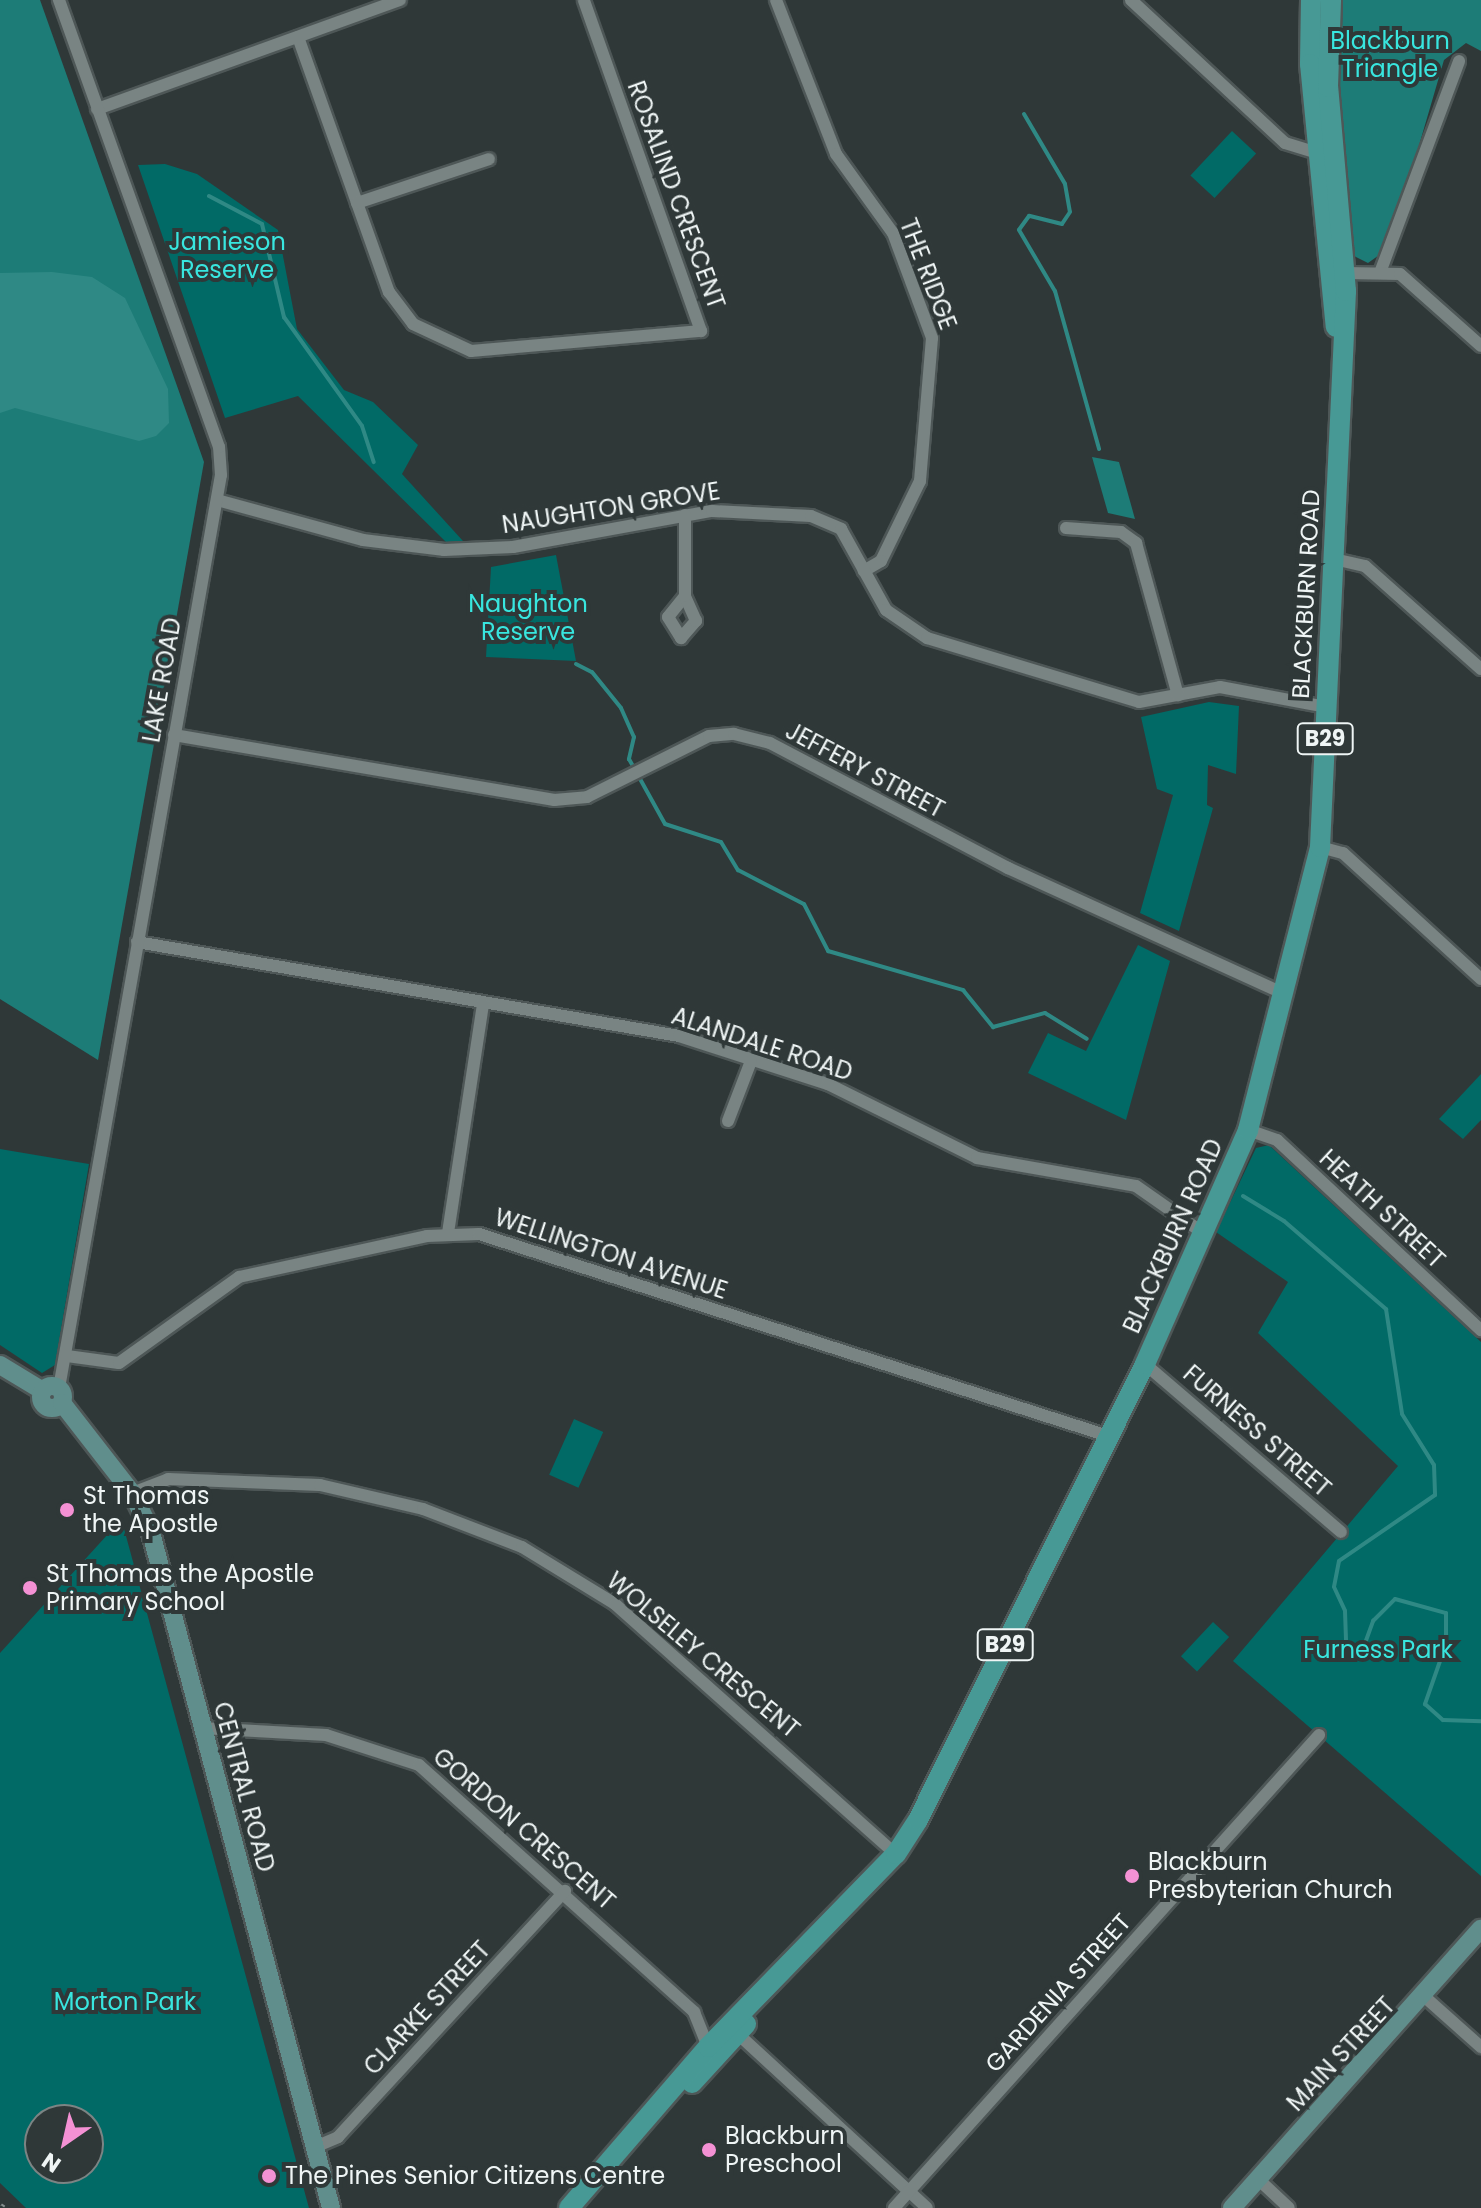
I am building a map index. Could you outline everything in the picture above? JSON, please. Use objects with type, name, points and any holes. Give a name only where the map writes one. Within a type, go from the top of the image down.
[{"type":"main road","name":"BLACKBURN ROAD","points":[[569,2208],[726,2032],[775,1985],[896,1854],[1145,1364],[1206,1235],[1248,1130],[1320,847],[1341,363],[1337,274],[1339,201],[1325,153],[1311,0]]},
{"type":"main road","name":"BLACKBURN ROAD","points":[[1331,0],[1324,239],[1337,274]]},
{"type":"main road","points":[[1324,239],[1339,201]]},
{"type":"main road","name":"BLACKBURN ROAD","points":[[656,2114],[726,2032]]},
{"type":"street","name":"LAKE ROAD","points":[[54,1394],[67,1356],[137,942],[217,500],[219,447],[59,0]]},
{"type":"street","points":[[97,109],[400,0]]},
{"type":"street","name":"ROSALIND CRESCENT","points":[[298,37],[389,292],[413,324],[446,344],[471,351],[701,331],[584,0]]},
{"type":"street","name":"THE RIDGE","points":[[776,0],[836,154],[893,233],[932,338],[920,481],[881,561],[864,571]]},
{"type":"street","points":[[1131,0],[1285,143],[1325,153]]},
{"type":"street","points":[[1381,270],[1459,61]]},
{"type":"street","points":[[357,203],[489,159]]},
{"type":"street","points":[[1337,274],[1381,270],[1400,274],[1481,346]]},
{"type":"street","name":"NAUGHTON GROVE","points":[[217,500],[363,540],[444,550],[513,547],[685,515],[743,510],[825,520],[848,536],[874,595],[909,631],[1130,700],[1220,687],[1327,707]]},
{"type":"street","points":[[685,515],[685,596]]},
{"type":"street","points":[[1066,528],[1121,532],[1136,543],[1178,695]]},
{"type":"street","points":[[1334,559],[1365,566],[1481,669]]},
{"type":"street","name":"JEFFERY STREET","points":[[174,735],[554,800],[620,783],[709,736],[770,743],[1008,868],[1282,993]]},
{"type":"street","points":[[1320,847],[1343,853],[1481,979]]},
{"type":"street","name":"ALANDALE ROAD","points":[[137,942],[679,1036],[828,1084],[977,1158],[1136,1186],[1206,1235]]},
{"type":"street","points":[[448,1233],[483,1004]]},
{"type":"street","points":[[728,1121],[751,1061]]},
{"type":"street","name":"HEATH STREET","points":[[1248,1130],[1277,1140],[1481,1330]]},
{"type":"street","name":"WELLINGTON AVENUE","points":[[67,1356],[119,1363],[239,1277],[448,1233],[479,1234],[1108,1436]]},
{"type":"street","name":"FURNESS STREET","points":[[1145,1364],[1341,1532]]},
{"type":"street","name":"CENTRAL ROAD","points":[[0,1365],[54,1394],[132,1493],[150,1529],[331,2208]]},
{"type":"street","name":"WOLSELEY CRESCENT","points":[[132,1493],[168,1479],[320,1485],[423,1509],[522,1547],[615,1604],[896,1854]]},
{"type":"street","name":"GORDON CRESCENT","points":[[202,1728],[326,1735],[419,1765],[565,1891],[694,2012],[726,2032]]},
{"type":"street","name":"GARDENIA STREET","points":[[894,2208],[1319,1735]]},
{"type":"street","name":"CLARKE STREET","points":[[315,2147],[338,2137],[565,1891]]},
{"type":"street","name":"MAIN STREET","points":[[1232,2208],[1426,1998],[1481,1929]]},
{"type":"street","points":[[1426,1998],[1481,2047]]},
{"type":"street","name":"GORDON CRESCENT","points":[[694,2012],[726,2032]]},
{"type":"street","points":[[726,2032],[927,2208]]},
{"type":"street","points":[[1258,2179],[1289,2208]]},
{"type":"green space","points":[[0,0],[40,0],[204,462],[98,1060],[0,999]]},
{"type":"green space","name":"Blackburn Triangle","points":[[1338,0],[1481,0],[1481,51],[1466,43],[1444,60],[1389,248],[1368,263],[1350,254],[1336,89]]},
{"type":"green space","points":[[1232,131],[1256,154],[1215,198],[1190,176]]},
{"type":"green space","name":"Jamieson Reserve","points":[[165,164],[197,174],[278,230],[297,329],[344,390],[373,402],[418,445],[402,474],[463,541],[446,542],[298,396],[225,418],[138,165]]},
{"type":"green space","points":[[1092,457],[1119,462],[1135,519],[1108,513]]},
{"type":"green space","name":"Naughton Reserve","points":[[556,555],[576,661],[486,657],[491,567]]},
{"type":"green space","points":[[1209,702],[1239,706],[1236,774],[1208,765],[1207,805],[1213,808],[1179,931],[1140,913],[1173,795],[1157,789],[1141,717]]},
{"type":"green space","points":[[1138,945],[1170,961],[1126,1120],[1028,1073],[1048,1033],[1086,1051]]},
{"type":"green space","points":[[1481,1074],[1481,1120],[1463,1139],[1439,1119]]},
{"type":"green space","name":"Furness Park","points":[[1269,1145],[1481,1342],[1481,1876],[1233,1661],[1398,1466],[1258,1333],[1288,1282],[1216,1232],[1256,1148]]},
{"type":"green space","points":[[0,1149],[89,1164],[55,1365],[42,1373],[0,1345]]},
{"type":"green space","points":[[574,1419],[603,1432],[578,1488],[549,1475]]},
{"type":"green space","name":"Morton Park","points":[[118,1523],[123,1525],[309,2208],[26,2208],[0,2183],[0,1653]]},
{"type":"green space","points":[[1213,1622],[1229,1637],[1197,1671],[1181,1656]]},
{"type":"shaded area","points":[[52,272],[92,277],[125,298],[168,389],[169,423],[156,436],[139,441],[15,408],[0,413],[0,273]]},
{"type":"waterway","points":[[1024,114],[1065,184],[1070,212],[1062,224],[1029,216],[1019,230],[1055,291],[1099,449]]},
{"type":"waterway","points":[[209,196],[262,224],[284,317],[362,426],[374,462]]},
{"type":"waterway","points":[[576,664],[592,672],[621,708],[634,737],[629,759],[665,824],[721,842],[738,870],[804,904],[828,951],[963,990],[993,1027],[1045,1013],[1087,1039]]},
{"type":"waterway","points":[[1243,1196],[1284,1221],[1386,1309],[1402,1414],[1434,1465],[1435,1495],[1339,1561],[1334,1587],[1345,1611],[1346,1648],[1364,1646],[1373,1621],[1395,1599],[1446,1613],[1446,1644],[1425,1704],[1443,1720],[1481,1721]]},
{"type":"place","name":"St Thomas the Apostle","points":[[67,1510]]},
{"type":"place","name":"St Thomas the Apostle Primary School","points":[[30,1588]]},
{"type":"place","name":"Blackburn Presbyterian Church","points":[[1132,1876]]},
{"type":"place","name":"Blackburn Preschool","points":[[709,2150]]},
{"type":"place","name":"The Pines Senior Citizens Centre","points":[[269,2176]]}]
